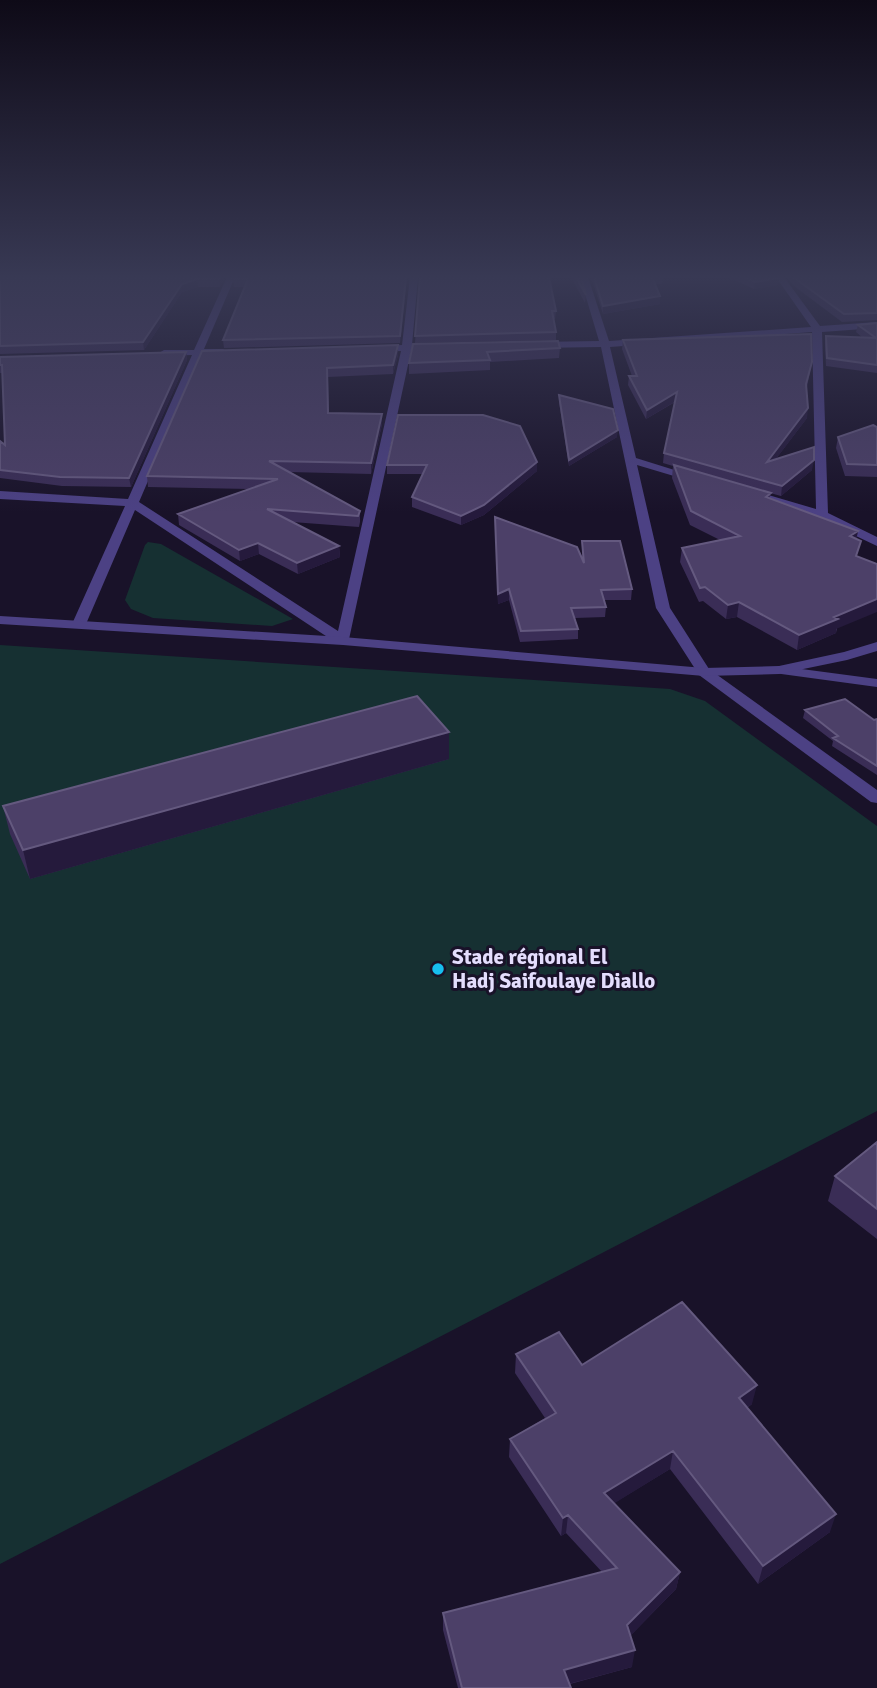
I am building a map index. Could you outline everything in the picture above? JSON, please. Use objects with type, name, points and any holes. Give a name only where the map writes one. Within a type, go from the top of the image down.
[{"type":"street","points":[[79,624],[196,356]]},
{"type":"street","points":[[343,641],[405,356]]},
{"type":"street","points":[[609,356],[663,608],[704,671],[877,798]]},
{"type":"street","points":[[818,356],[822,515]]},
{"type":"street","points":[[631,460],[704,481]]},
{"type":"street","points":[[0,495],[132,503],[343,641]]},
{"type":"street","points":[[757,496],[822,515],[877,542]]},
{"type":"street","points":[[0,620],[343,641],[704,671],[779,670],[877,683]]},
{"type":"street","points":[[779,670],[847,656],[877,646]]},
{"type":"green space","points":[[148,542],[161,544],[293,619],[272,626],[153,618],[131,609],[125,600]]},
{"type":"green space","name":"Stade régional El Hadj Saifoulaye Diallo","points":[[0,645],[670,689],[705,701],[877,826],[877,1111],[0,1564]]},
{"type":"building","points":[[184,356],[129,478],[60,477],[0,470],[0,441],[5,445],[0,357]]},
{"type":"building","points":[[200,356],[395,356],[393,365],[327,368],[328,413],[382,414],[371,463],[269,461],[360,511],[358,516],[267,509],[339,546],[297,563],[258,543],[239,550],[178,514],[278,479],[147,476]]},
{"type":"building","points":[[411,356],[488,356],[490,360],[409,363]]},
{"type":"building","points":[[629,356],[812,356],[806,384],[808,408],[767,462],[814,447],[814,460],[782,486],[664,453],[677,392],[647,410],[629,376],[637,376]]},
{"type":"building","points":[[827,356],[877,356],[877,365],[827,358]]},
{"type":"building","points":[[559,395],[613,409],[618,430],[569,460]]},
{"type":"building","points":[[398,415],[483,415],[520,426],[537,462],[484,505],[461,516],[412,497],[427,465],[387,465]]},
{"type":"building","points":[[873,425],[877,427],[877,465],[847,464],[838,437]]},
{"type":"building","points":[[674,465],[771,493],[766,497],[858,531],[850,536],[861,541],[856,556],[877,564],[877,599],[799,635],[739,602],[728,605],[705,587],[700,588],[682,548],[740,536],[691,511]]},
{"type":"building","points":[[495,517],[577,547],[584,563],[582,541],[620,541],[632,589],[601,590],[606,607],[571,608],[578,629],[521,631],[509,589],[498,594]]},
{"type":"building","points":[[417,696],[449,732],[23,850],[3,806]]},
{"type":"building","points":[[845,699],[874,720],[877,719],[877,766],[833,738],[838,736],[805,710]]},
{"type":"building","points":[[877,1142],[877,1209],[835,1176]]},
{"type":"building","points":[[682,1302],[757,1385],[739,1398],[836,1514],[763,1566],[673,1451],[604,1493],[680,1572],[627,1625],[635,1650],[564,1670],[571,1688],[462,1688],[443,1613],[617,1568],[568,1515],[563,1518],[510,1439],[556,1413],[516,1354],[559,1332],[582,1365]]},
{"type":"place","name":"Stade régional El Hadj Saifoulaye Diallo","points":[[438,969]]}]
